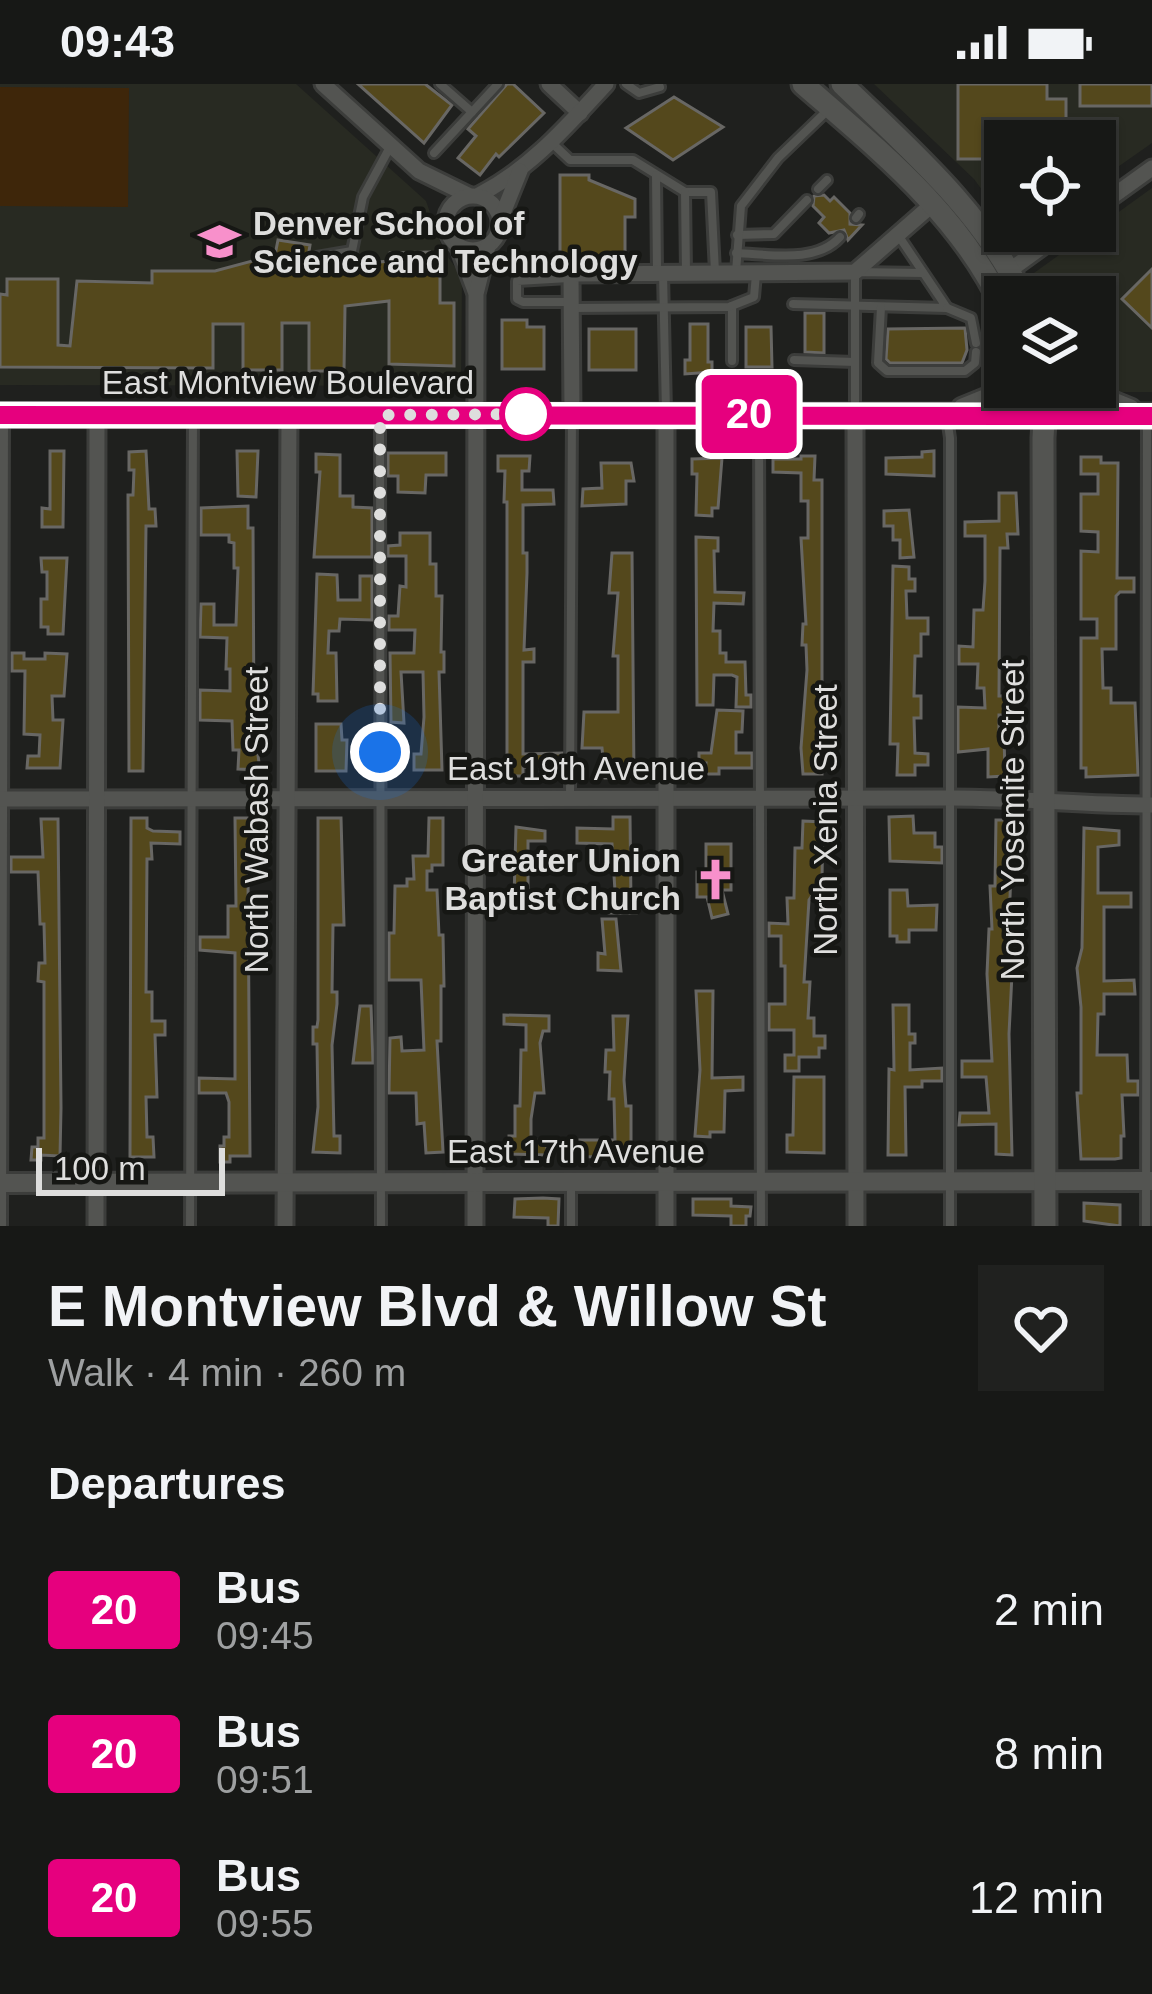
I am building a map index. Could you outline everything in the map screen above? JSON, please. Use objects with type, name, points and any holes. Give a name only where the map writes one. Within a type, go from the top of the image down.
[{"type":"main road","points":[[803,84],[934,203],[969,248],[984,278]]},
{"type":"main road","points":[[842,84],[961,201],[1013,276]]},
{"type":"main road","points":[[946,414],[984,400]]},
{"type":"main road","points":[[1116,403],[1150,416]]},
{"type":"main road","points":[[1040,408],[1043,415]]},
{"type":"main road","name":"North Yosemite Street","points":[[1044,408],[1045,1226]]},
{"type":"main road","name":"East Montview Boulevard","points":[[2,415],[1150,416]]},
{"type":"street","points":[[323,84],[419,172],[439,198],[446,228],[458,245],[476,294]]},
{"type":"street","points":[[549,84],[580,113]]},
{"type":"street","points":[[446,217],[450,207],[522,169],[606,84]]},
{"type":"street","points":[[1116,194],[1152,168]]},
{"type":"street","points":[[501,218],[522,169]]},
{"type":"street","points":[[419,172],[474,195],[497,208],[501,218],[476,294],[475,1226]]},
{"type":"street","points":[[572,414],[571,274],[855,272],[934,203]]},
{"type":"street","points":[[458,245],[478,250],[488,246]]},
{"type":"street","points":[[1010,270],[1035,252]]},
{"type":"street","points":[[665,1226],[666,414]]},
{"type":"street","name":"North Xenia Street","points":[[855,414],[856,1226]]},
{"type":"street","points":[[96,1226],[97,415]]},
{"type":"street","name":"North Wabash Street","points":[[285,1226],[289,415]]},
{"type":"street","name":"East 19th Avenue","points":[[1,799],[951,798],[1149,805]]},
{"type":"street","name":"East 17th Avenue","points":[[1,1183],[1149,1181]]},
{"type":"lane","points":[[440,84],[472,112]]},
{"type":"lane","points":[[434,153],[498,84]]},
{"type":"lane","points":[[626,84],[639,93],[660,86]]},
{"type":"lane","points":[[736,272],[741,206],[778,158],[830,108]]},
{"type":"lane","points":[[552,143],[570,160],[632,160],[685,192],[711,192],[715,272]]},
{"type":"lane","points":[[317,257],[352,250],[364,197],[390,146]]},
{"type":"lane","points":[[656,175],[666,414]]},
{"type":"lane","points":[[818,190],[827,180]]},
{"type":"lane","points":[[685,192],[686,273]]},
{"type":"lane","points":[[737,236],[774,234],[807,200]]},
{"type":"lane","points":[[898,235],[947,308]]},
{"type":"lane","points":[[736,253],[812,254],[829,249],[840,237]]},
{"type":"lane","points":[[571,278],[517,281],[517,299],[663,308],[732,306],[754,297],[757,272]]},
{"type":"lane","points":[[855,414],[855,272],[923,273]]},
{"type":"lane","points":[[793,304],[947,308],[971,318],[975,363],[965,371],[887,371],[878,363],[880,307]]},
{"type":"lane","points":[[732,306],[732,361]]},
{"type":"lane","points":[[794,360],[855,362]]},
{"type":"lane","points":[[570,798],[572,414]]},
{"type":"lane","points":[[759,414],[761,1226]]},
{"type":"lane","points":[[946,414],[950,438],[950,1226]]},
{"type":"lane","points":[[2,415],[2,1226]]},
{"type":"lane","points":[[190,1226],[193,415]]},
{"type":"lane","points":[[380,415],[381,1226]]},
{"type":"lane","points":[[1147,1226],[1150,416]]},
{"type":"lane","points":[[571,1180],[571,1226]]},
{"type":"shaded area","name":"Denver School of Science and Technology","points":[[0,84],[296,84],[426,201],[443,250],[462,277],[461,386],[0,385]]},
{"type":"shaded area","points":[[874,84],[1152,84],[1152,143],[1116,168],[1116,120],[984,120],[984,193]]},
{"type":"shaded area","points":[[0,87],[129,88],[128,207],[0,206]]},
{"type":"shaded area","points":[[1152,188],[1152,392],[1116,392],[1116,276],[1034,273],[1063,252],[1116,252],[1116,214]]},
{"type":"building","points":[[358,84],[425,84],[452,105],[424,143]]},
{"type":"building","points":[[507,84],[513,84],[544,113],[499,157],[496,154],[480,175],[458,158],[476,136],[468,129]]},
{"type":"building","points":[[958,84],[1047,84],[1047,99],[1066,99],[1066,120],[984,120],[984,159],[958,159]]},
{"type":"building","points":[[1080,84],[1152,84],[1152,106],[1080,106]]},
{"type":"building","points":[[674,97],[723,127],[673,160],[626,128]]},
{"type":"building","points":[[560,175],[589,175],[589,180],[635,199],[635,217],[625,217],[625,259],[560,259]]},
{"type":"building","points":[[824,195],[830,201],[834,197],[850,213],[850,224],[862,225],[848,240],[844,230],[829,233],[819,223],[824,217],[813,206],[814,196]]},
{"type":"building","points":[[278,240],[310,245],[306,269],[389,261],[390,253],[430,252],[440,277],[440,303],[454,303],[454,366],[389,364],[389,301],[345,306],[344,371],[309,371],[309,323],[282,323],[282,370],[243,370],[243,324],[213,324],[213,368],[0,367],[0,294],[7,295],[7,279],[58,279],[58,345],[70,346],[77,281],[152,283],[152,271],[215,271],[275,255]]},
{"type":"building","points":[[1152,269],[1152,328],[1122,299]]},
{"type":"building","points":[[805,313],[824,313],[824,353],[805,352]]},
{"type":"building","points":[[502,320],[527,320],[527,327],[544,327],[544,369],[502,369]]},
{"type":"building","points":[[690,324],[708,324],[712,372],[685,374]]},
{"type":"building","points":[[746,327],[771,327],[772,367],[746,367]]},
{"type":"building","points":[[965,328],[967,350],[962,363],[890,363],[886,359],[888,329]]},
{"type":"building","points":[[589,329],[636,329],[636,370],[589,370]]},
{"type":"building","points":[[50,451],[64,451],[63,527],[42,527],[42,508],[50,509]]},
{"type":"building","points":[[146,451],[149,509],[155,509],[156,526],[146,526],[143,771],[129,771],[128,495],[133,495],[134,470],[129,470],[129,452]]},
{"type":"building","points":[[237,451],[258,451],[256,497],[238,496]]},
{"type":"building","points":[[934,451],[934,476],[886,474],[886,458],[922,457],[922,452]]},
{"type":"building","points":[[388,453],[446,453],[446,475],[426,475],[425,493],[398,492],[398,476],[388,476]]},
{"type":"building","points":[[316,454],[340,455],[340,496],[353,496],[353,507],[372,508],[372,557],[314,557],[320,472],[316,472]]},
{"type":"building","points":[[498,456],[530,456],[529,471],[522,471],[522,490],[553,490],[554,504],[523,505],[523,553],[527,553],[524,650],[534,649],[534,662],[523,662],[523,754],[562,753],[562,776],[544,776],[544,767],[523,767],[523,776],[507,776],[507,502],[505,471],[498,471]]},
{"type":"building","points":[[815,456],[814,480],[822,480],[822,774],[803,774],[801,748],[807,670],[806,645],[802,645],[806,624],[801,538],[808,538],[808,501],[801,501],[801,473],[773,472],[773,459]]},
{"type":"building","points":[[1081,457],[1118,463],[1117,578],[1134,578],[1134,592],[1116,596],[1116,649],[1102,649],[1103,688],[1111,688],[1111,703],[1135,703],[1138,775],[1086,777],[1086,768],[1081,768],[1081,638],[1097,638],[1097,619],[1081,619],[1081,551],[1098,552],[1098,532],[1081,531],[1081,494],[1098,494],[1098,474],[1081,474]]},
{"type":"building","points":[[722,458],[718,508],[712,508],[712,516],[696,515],[697,474],[692,474],[692,459]]},
{"type":"building","points":[[601,463],[631,463],[634,481],[626,481],[626,504],[582,506],[583,489],[602,488]]},
{"type":"building","points":[[999,493],[1016,493],[1018,534],[1007,534],[1008,548],[1000,548],[999,696],[1005,696],[1006,715],[999,715],[999,735],[1004,735],[1005,776],[988,777],[988,749],[958,752],[958,707],[985,708],[984,688],[977,688],[978,664],[959,664],[959,646],[973,647],[974,610],[983,610],[985,581],[985,536],[965,536],[965,522],[999,521]]},
{"type":"building","points":[[248,506],[248,528],[253,528],[254,726],[260,770],[238,769],[232,721],[200,720],[200,690],[230,691],[227,638],[200,637],[201,604],[214,604],[214,625],[236,625],[238,568],[234,568],[234,543],[229,542],[229,535],[201,535],[201,508]]},
{"type":"building","points":[[909,510],[914,557],[900,558],[900,540],[893,540],[893,526],[884,526],[884,511]]},
{"type":"building","points":[[400,533],[430,533],[436,596],[442,596],[442,770],[414,770],[414,754],[421,754],[423,672],[401,672],[404,723],[391,722],[390,653],[414,653],[415,630],[389,630],[389,616],[398,616],[400,586],[406,587],[406,556],[388,556],[388,546],[400,545]]},
{"type":"building","points":[[696,537],[718,538],[715,592],[744,593],[743,604],[714,603],[713,631],[720,631],[720,653],[726,653],[726,662],[745,662],[751,707],[736,707],[737,677],[732,675],[714,675],[713,705],[697,705]]},
{"type":"building","points":[[612,553],[632,553],[634,778],[605,778],[602,748],[582,748],[584,712],[618,712],[618,656],[613,656],[618,593],[609,593]]},
{"type":"building","points":[[41,558],[67,558],[63,634],[48,634],[48,627],[41,627],[47,572],[42,572]]},
{"type":"building","points":[[893,566],[909,567],[909,579],[915,579],[915,591],[906,591],[907,618],[928,618],[928,634],[921,634],[921,656],[915,656],[914,696],[921,696],[921,718],[914,718],[915,753],[928,754],[928,765],[915,765],[915,775],[897,775],[898,744],[890,744]]},
{"type":"building","points":[[317,574],[337,575],[338,600],[360,600],[360,576],[372,576],[372,620],[340,619],[339,631],[329,631],[328,653],[336,653],[337,701],[318,701],[318,694],[313,694]]},
{"type":"building","points":[[12,653],[24,653],[24,659],[67,654],[64,696],[52,696],[53,720],[63,720],[60,768],[27,768],[28,756],[39,756],[40,735],[24,734],[25,671],[12,671]]},
{"type":"building","points":[[717,710],[743,711],[736,753],[752,753],[752,768],[719,768],[719,774],[705,774],[706,763],[699,763],[699,753],[711,753]]},
{"type":"building","points":[[316,724],[341,724],[342,740],[347,740],[346,771],[316,771]]},
{"type":"building","points":[[913,816],[914,833],[935,833],[935,847],[942,847],[942,863],[890,861],[889,817]]},
{"type":"building","points":[[613,817],[630,817],[631,903],[636,913],[609,913],[608,892],[615,891],[612,844],[577,843],[577,828],[613,829]]},
{"type":"building","points":[[131,818],[147,818],[147,828],[153,831],[180,832],[180,844],[151,843],[152,859],[147,859],[146,992],[152,992],[152,1021],[165,1021],[165,1035],[155,1035],[157,1097],[146,1097],[147,1137],[153,1137],[154,1157],[130,1157]]},
{"type":"building","points":[[235,818],[254,818],[248,877],[250,1156],[230,1156],[230,1162],[220,1162],[220,1146],[229,1137],[229,1102],[226,1093],[199,1093],[199,1078],[235,1079],[235,953],[200,950],[200,937],[228,937],[228,906],[236,906]]},
{"type":"building","points":[[318,818],[341,818],[344,925],[333,925],[332,992],[337,992],[332,1045],[334,1136],[340,1136],[340,1153],[313,1152],[318,1107],[313,1027],[318,1020]]},
{"type":"building","points":[[429,818],[443,818],[443,865],[432,865],[432,871],[427,871],[427,890],[437,890],[439,935],[443,935],[441,1041],[437,1041],[443,1152],[426,1153],[424,1123],[417,1124],[416,1093],[389,1093],[390,1038],[401,1037],[402,1051],[424,1050],[421,980],[389,980],[389,933],[394,933],[395,886],[407,886],[407,879],[414,879],[413,856],[428,856]]},
{"type":"building","points":[[41,819],[58,819],[60,1156],[31,1160],[32,1147],[44,1138],[44,982],[38,981],[39,963],[45,963],[44,924],[40,924],[38,872],[11,872],[11,857],[43,857]]},
{"type":"building","points":[[996,820],[1013,820],[1007,974],[1012,974],[1012,1155],[996,1154],[996,1124],[959,1125],[960,1113],[989,1113],[986,1077],[962,1077],[962,1061],[992,1061],[987,974]]},
{"type":"building","points":[[803,821],[823,822],[825,894],[813,894],[809,900],[804,982],[810,982],[808,1018],[814,1018],[814,1036],[825,1036],[825,1048],[819,1048],[819,1057],[799,1057],[799,1071],[785,1071],[785,1055],[794,1055],[794,1030],[769,1030],[769,1004],[785,1004],[785,966],[781,966],[781,936],[769,936],[769,923],[788,924],[787,898],[794,898],[795,848],[802,848]]},
{"type":"building","points":[[516,827],[545,831],[545,841],[528,841],[528,897],[514,898]]},
{"type":"building","points":[[1084,828],[1119,831],[1119,845],[1098,847],[1098,893],[1131,893],[1131,907],[1104,907],[1104,981],[1134,980],[1135,994],[1104,994],[1104,1014],[1098,1014],[1097,1055],[1127,1055],[1128,1081],[1138,1081],[1138,1095],[1122,1095],[1124,1136],[1121,1158],[1115,1159],[1081,1159],[1077,968],[1082,948]]},
{"type":"building","points":[[706,844],[731,844],[731,890],[722,890],[728,914],[712,918],[707,897],[697,897],[697,872],[706,872]]},
{"type":"building","points":[[890,890],[907,890],[908,906],[937,905],[936,930],[909,930],[909,942],[897,942],[897,936],[890,936]]},
{"type":"building","points":[[602,919],[616,919],[621,971],[598,970],[598,953],[605,954]]},
{"type":"building","points":[[696,991],[713,991],[712,1078],[743,1077],[743,1090],[725,1091],[724,1132],[710,1132],[710,1137],[695,1136],[700,1070]]},
{"type":"building","points":[[893,1005],[909,1005],[909,1034],[915,1034],[915,1043],[910,1043],[910,1070],[942,1068],[942,1081],[905,1087],[906,1155],[888,1155]]},
{"type":"building","points":[[360,1006],[371,1006],[373,1063],[353,1063]]},
{"type":"building","points":[[504,1015],[549,1016],[549,1031],[543,1031],[540,1043],[544,1093],[535,1093],[531,1119],[531,1140],[547,1140],[547,1155],[509,1154],[509,1136],[515,1136],[515,1106],[520,1106],[526,1025],[504,1024]]},
{"type":"building","points":[[613,1016],[628,1016],[624,1080],[626,1106],[631,1106],[631,1156],[580,1157],[580,1140],[615,1140],[614,1099],[609,1099],[610,1072],[605,1072],[606,1050],[614,1050]]},
{"type":"building","points":[[794,1077],[824,1077],[824,1153],[787,1152],[787,1135],[793,1135]]},
{"type":"building","points":[[515,1199],[559,1199],[558,1226],[548,1226],[548,1218],[514,1217]]},
{"type":"building","points":[[693,1199],[731,1199],[731,1206],[751,1207],[746,1226],[731,1226],[731,1216],[693,1215]]},
{"type":"building","points":[[1084,1203],[1120,1205],[1120,1226],[1084,1221]]},
{"type":"bus line","name":"20","points":[[0,415],[1152,416]]},
{"type":"place","name":"Denver School of Science and Technology","points":[[219,242]]},
{"type":"place","name":"Greater Union Baptist Church","points":[[715,879]]},
{"type":"route","points":[[380,752],[380,415],[532,414],[526,414]]}]
